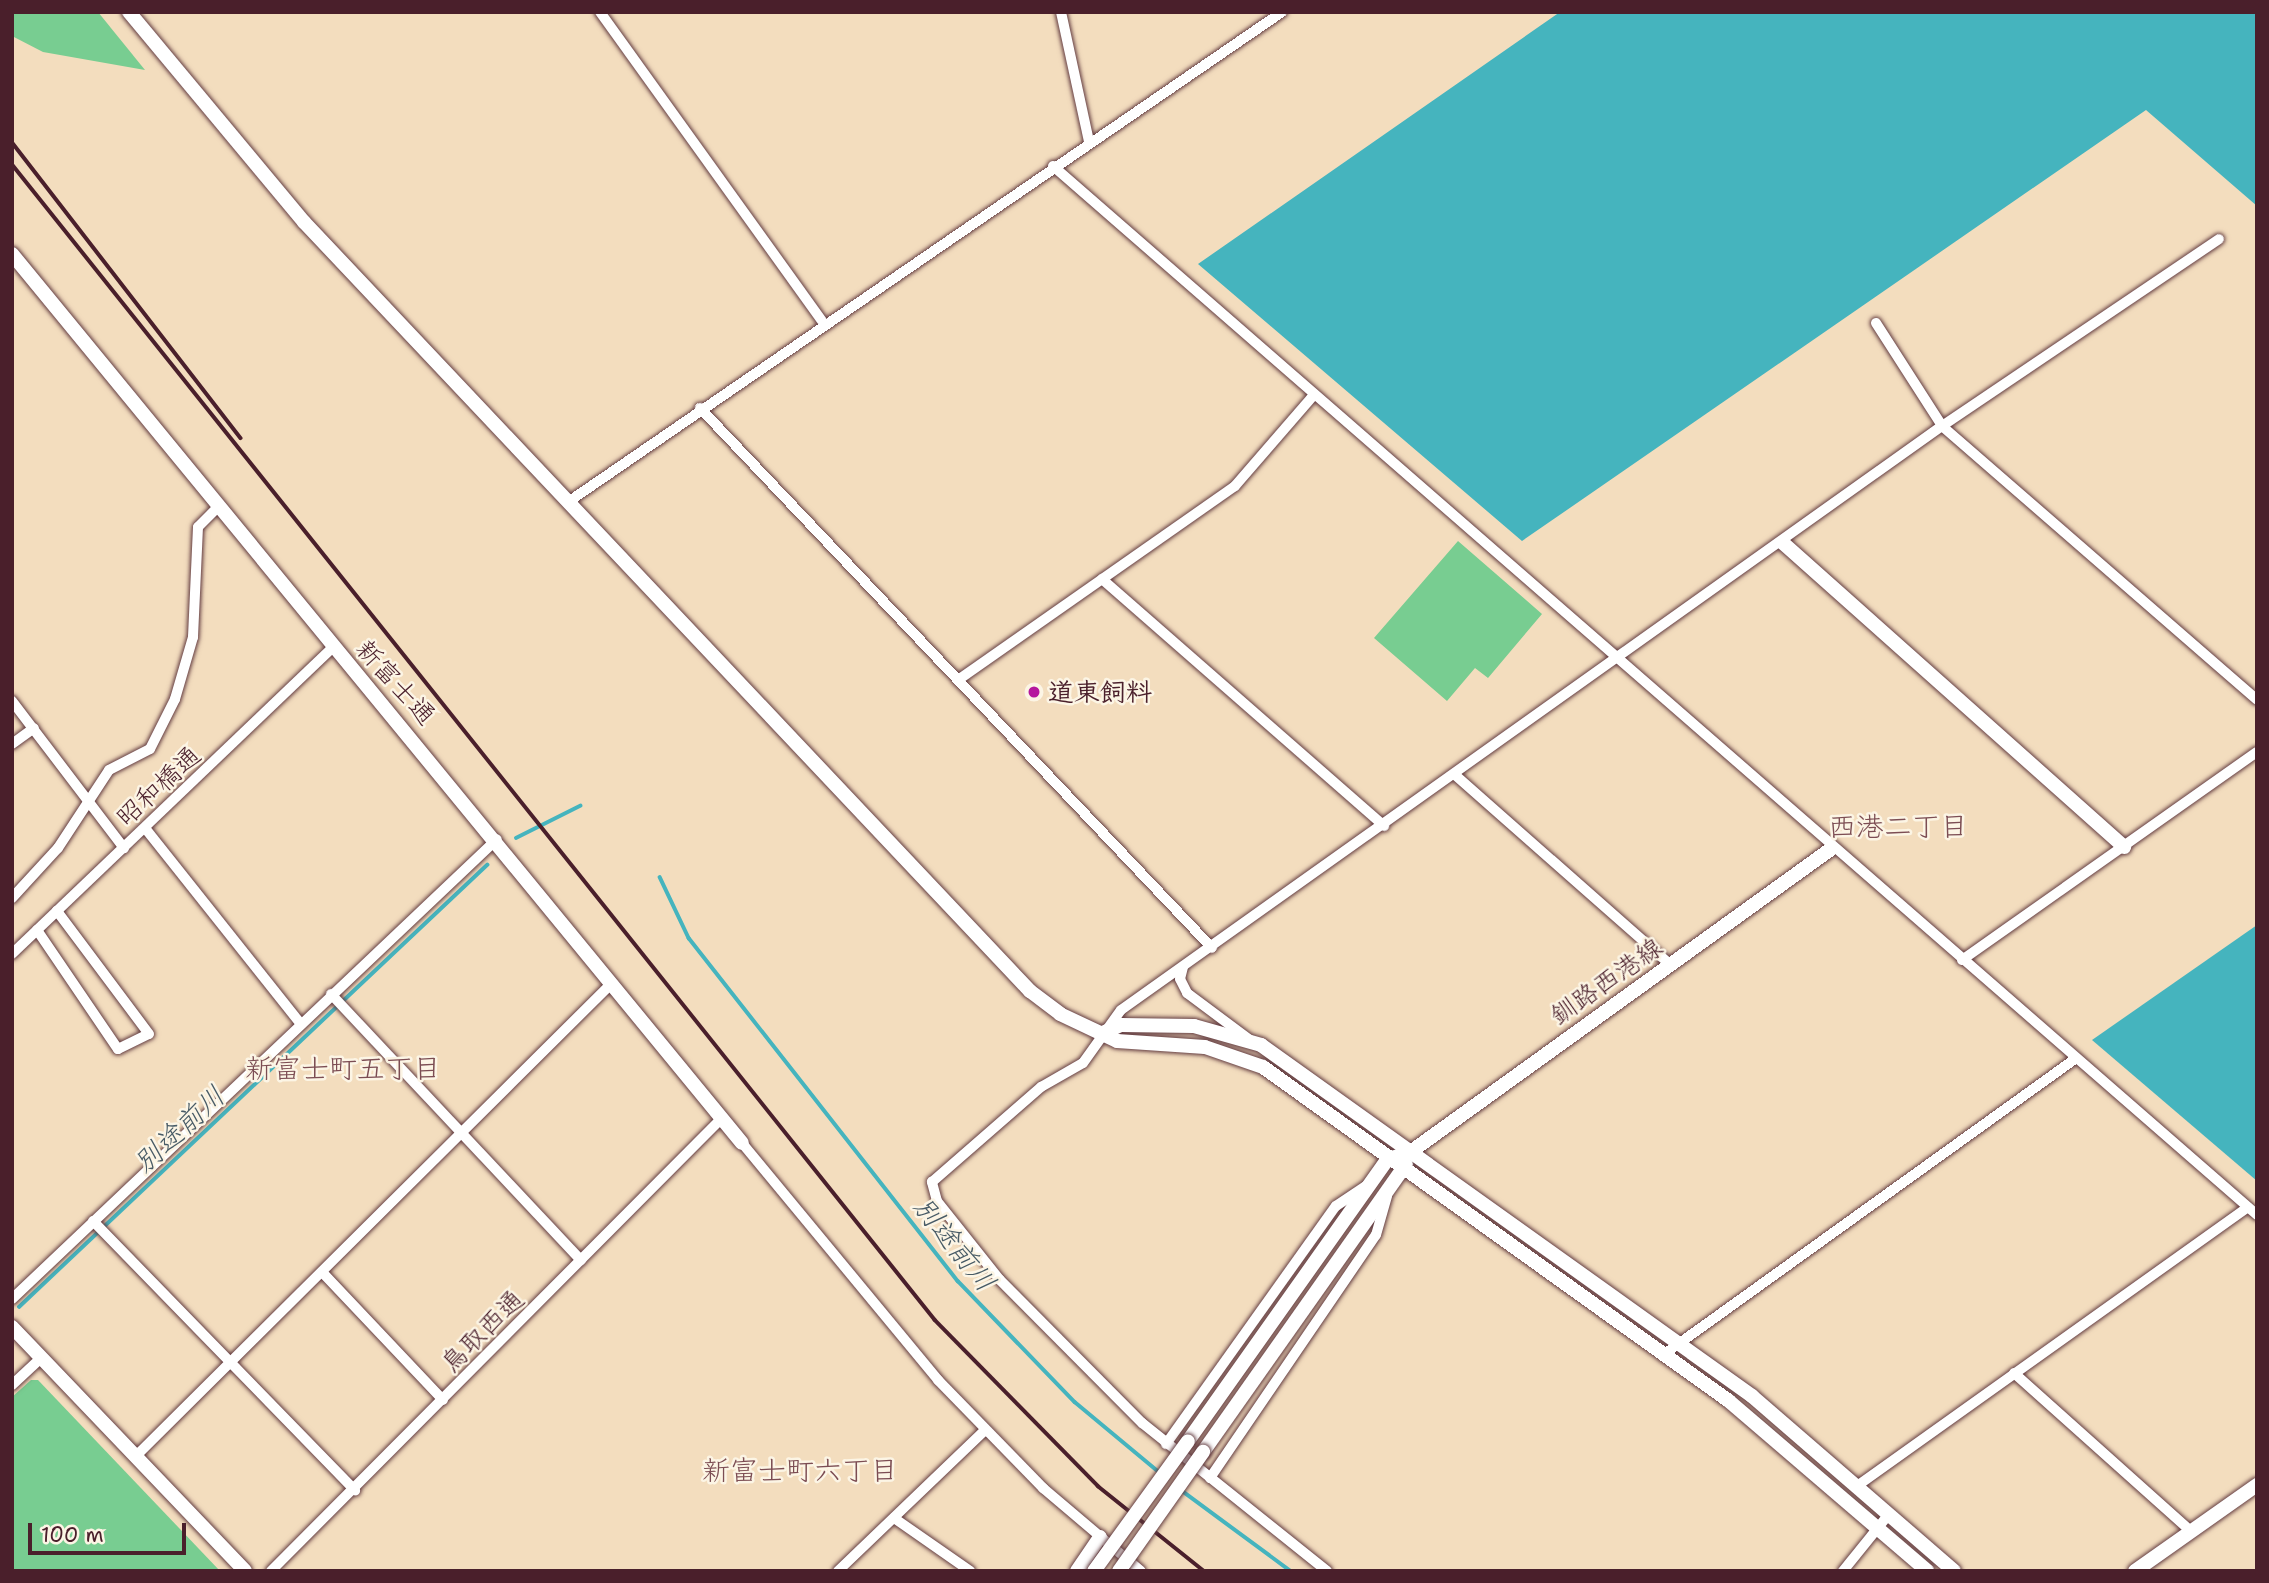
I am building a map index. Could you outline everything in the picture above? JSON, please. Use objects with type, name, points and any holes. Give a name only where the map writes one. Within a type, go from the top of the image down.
[{"type":"street","points":[[129,12],[304,222],[1030,991],[1060,1014],[1143,1045],[1233,1052],[1729,1401],[1927,1571]]},
{"type":"street","points":[[600,12],[822,321]]},
{"type":"street","points":[[1061,12],[1089,142]]},
{"type":"street","points":[[568,502],[822,321],[1282,12]]},
{"type":"street","points":[[1054,166],[1831,849],[2257,1215]]},
{"type":"street","points":[[1327,1571],[1166,1444],[1000,1280],[937,1201],[932,1182],[1041,1087],[1083,1063],[1121,1010],[1618,661],[1941,426],[2219,239]]},
{"type":"street","name":"新富士通","points":[[12,254],[216,509],[332,648],[358,671],[497,838],[610,985],[720,1120],[742,1143]]},
{"type":"street","points":[[1876,323],[1941,426],[2257,700]]},
{"type":"street","points":[[958,680],[1235,486],[1313,396]]},
{"type":"street","points":[[700,408],[1212,948]]},
{"type":"street","points":[[12,898],[47,863],[109,770],[150,749],[176,699],[193,637],[198,527],[216,509]]},
{"type":"street","points":[[1783,543],[2124,847]]},
{"type":"street","points":[[1102,579],[1384,826]]},
{"type":"street","name":"昭和橋通","points":[[12,954],[332,648]]},
{"type":"street","points":[[12,701],[124,848]]},
{"type":"street","points":[[12,744],[34,728]]},
{"type":"street","points":[[1962,960],[2257,752]]},
{"type":"street","points":[[1454,774],[1671,965]]},
{"type":"street","points":[[145,828],[300,1023]]},
{"type":"street","points":[[12,1299],[497,838]]},
{"type":"street","name":"釧路西港線","points":[[1388,1159],[1409,1153],[1831,849]]},
{"type":"street","points":[[37,930],[118,1049],[149,1034],[57,911]]},
{"type":"street","points":[[1183,967],[1180,979],[1187,993],[1752,1396],[1954,1571]]},
{"type":"street","points":[[136,1456],[610,985]]},
{"type":"street","points":[[331,994],[581,1260]]},
{"type":"street","points":[[1105,1032],[1121,1025],[1194,1026],[1250,1040]]},
{"type":"street","points":[[1663,1355],[2075,1059]]},
{"type":"street","name":"鳥取西通","points":[[271,1571],[355,1490],[720,1120]]},
{"type":"street","points":[[742,1143],[985,1430],[1141,1571]]},
{"type":"street","points":[[1119,1571],[1404,1170],[1409,1153]]},
{"type":"street","points":[[1094,1571],[1388,1159]]},
{"type":"street","points":[[1166,1444],[1336,1206],[1373,1181]]},
{"type":"street","points":[[1210,1478],[1376,1235],[1388,1192]]},
{"type":"street","points":[[1857,1486],[2248,1207]]},
{"type":"street","points":[[93,1221],[355,1490]]},
{"type":"street","points":[[322,1272],[443,1400]]},
{"type":"street","points":[[12,1327],[245,1571]]},
{"type":"street","points":[[12,1385],[41,1357]]},
{"type":"street","points":[[2014,1373],[2191,1531]]},
{"type":"street","points":[[838,1571],[985,1430]]},
{"type":"street","points":[[2135,1571],[2257,1485]]},
{"type":"street","points":[[1843,1571],[1889,1514]]},
{"type":"street","points":[[894,1518],[970,1571]]},
{"type":"street","points":[[1077,1571],[1100,1536]]},
{"type":"green space","points":[[12,12],[98,12],[145,70],[43,52],[12,36]]},
{"type":"green space","points":[[1458,541],[1542,614],[1488,678],[1475,668],[1447,701],[1374,638]]},
{"type":"green space","points":[[31,1380],[38,1380],[220,1571],[12,1571],[12,1397]]},
{"type":"water","points":[[1560,12],[2257,12],[2257,206],[2146,110],[1522,541],[1198,264]]},
{"type":"water","points":[[2257,925],[2257,1181],[2092,1040]]},
{"type":"waterway","name":"別途前川","points":[[516,838],[580,806]]},
{"type":"waterway","name":"別途前川","points":[[19,1307],[487,865]]},
{"type":"waterway","name":"別途前川","points":[[660,877],[689,938],[958,1281],[1075,1402],[1159,1472]]},
{"type":"waterway","name":"別途前川","points":[[1181,1490],[1291,1571]]},
{"type":"railway","points":[[12,142],[241,438]]},
{"type":"railway","points":[[12,164],[935,1320],[1098,1486],[1204,1571]]},
{"type":"place","name":"道東飼料","points":[[1034,692]]},
{"type":"district","name":"西港二丁目","points":[[1898,826]]},
{"type":"district","name":"新富士町五丁目","points":[[343,1068]]},
{"type":"district","name":"新富士町六丁目","points":[[800,1470]]}]
